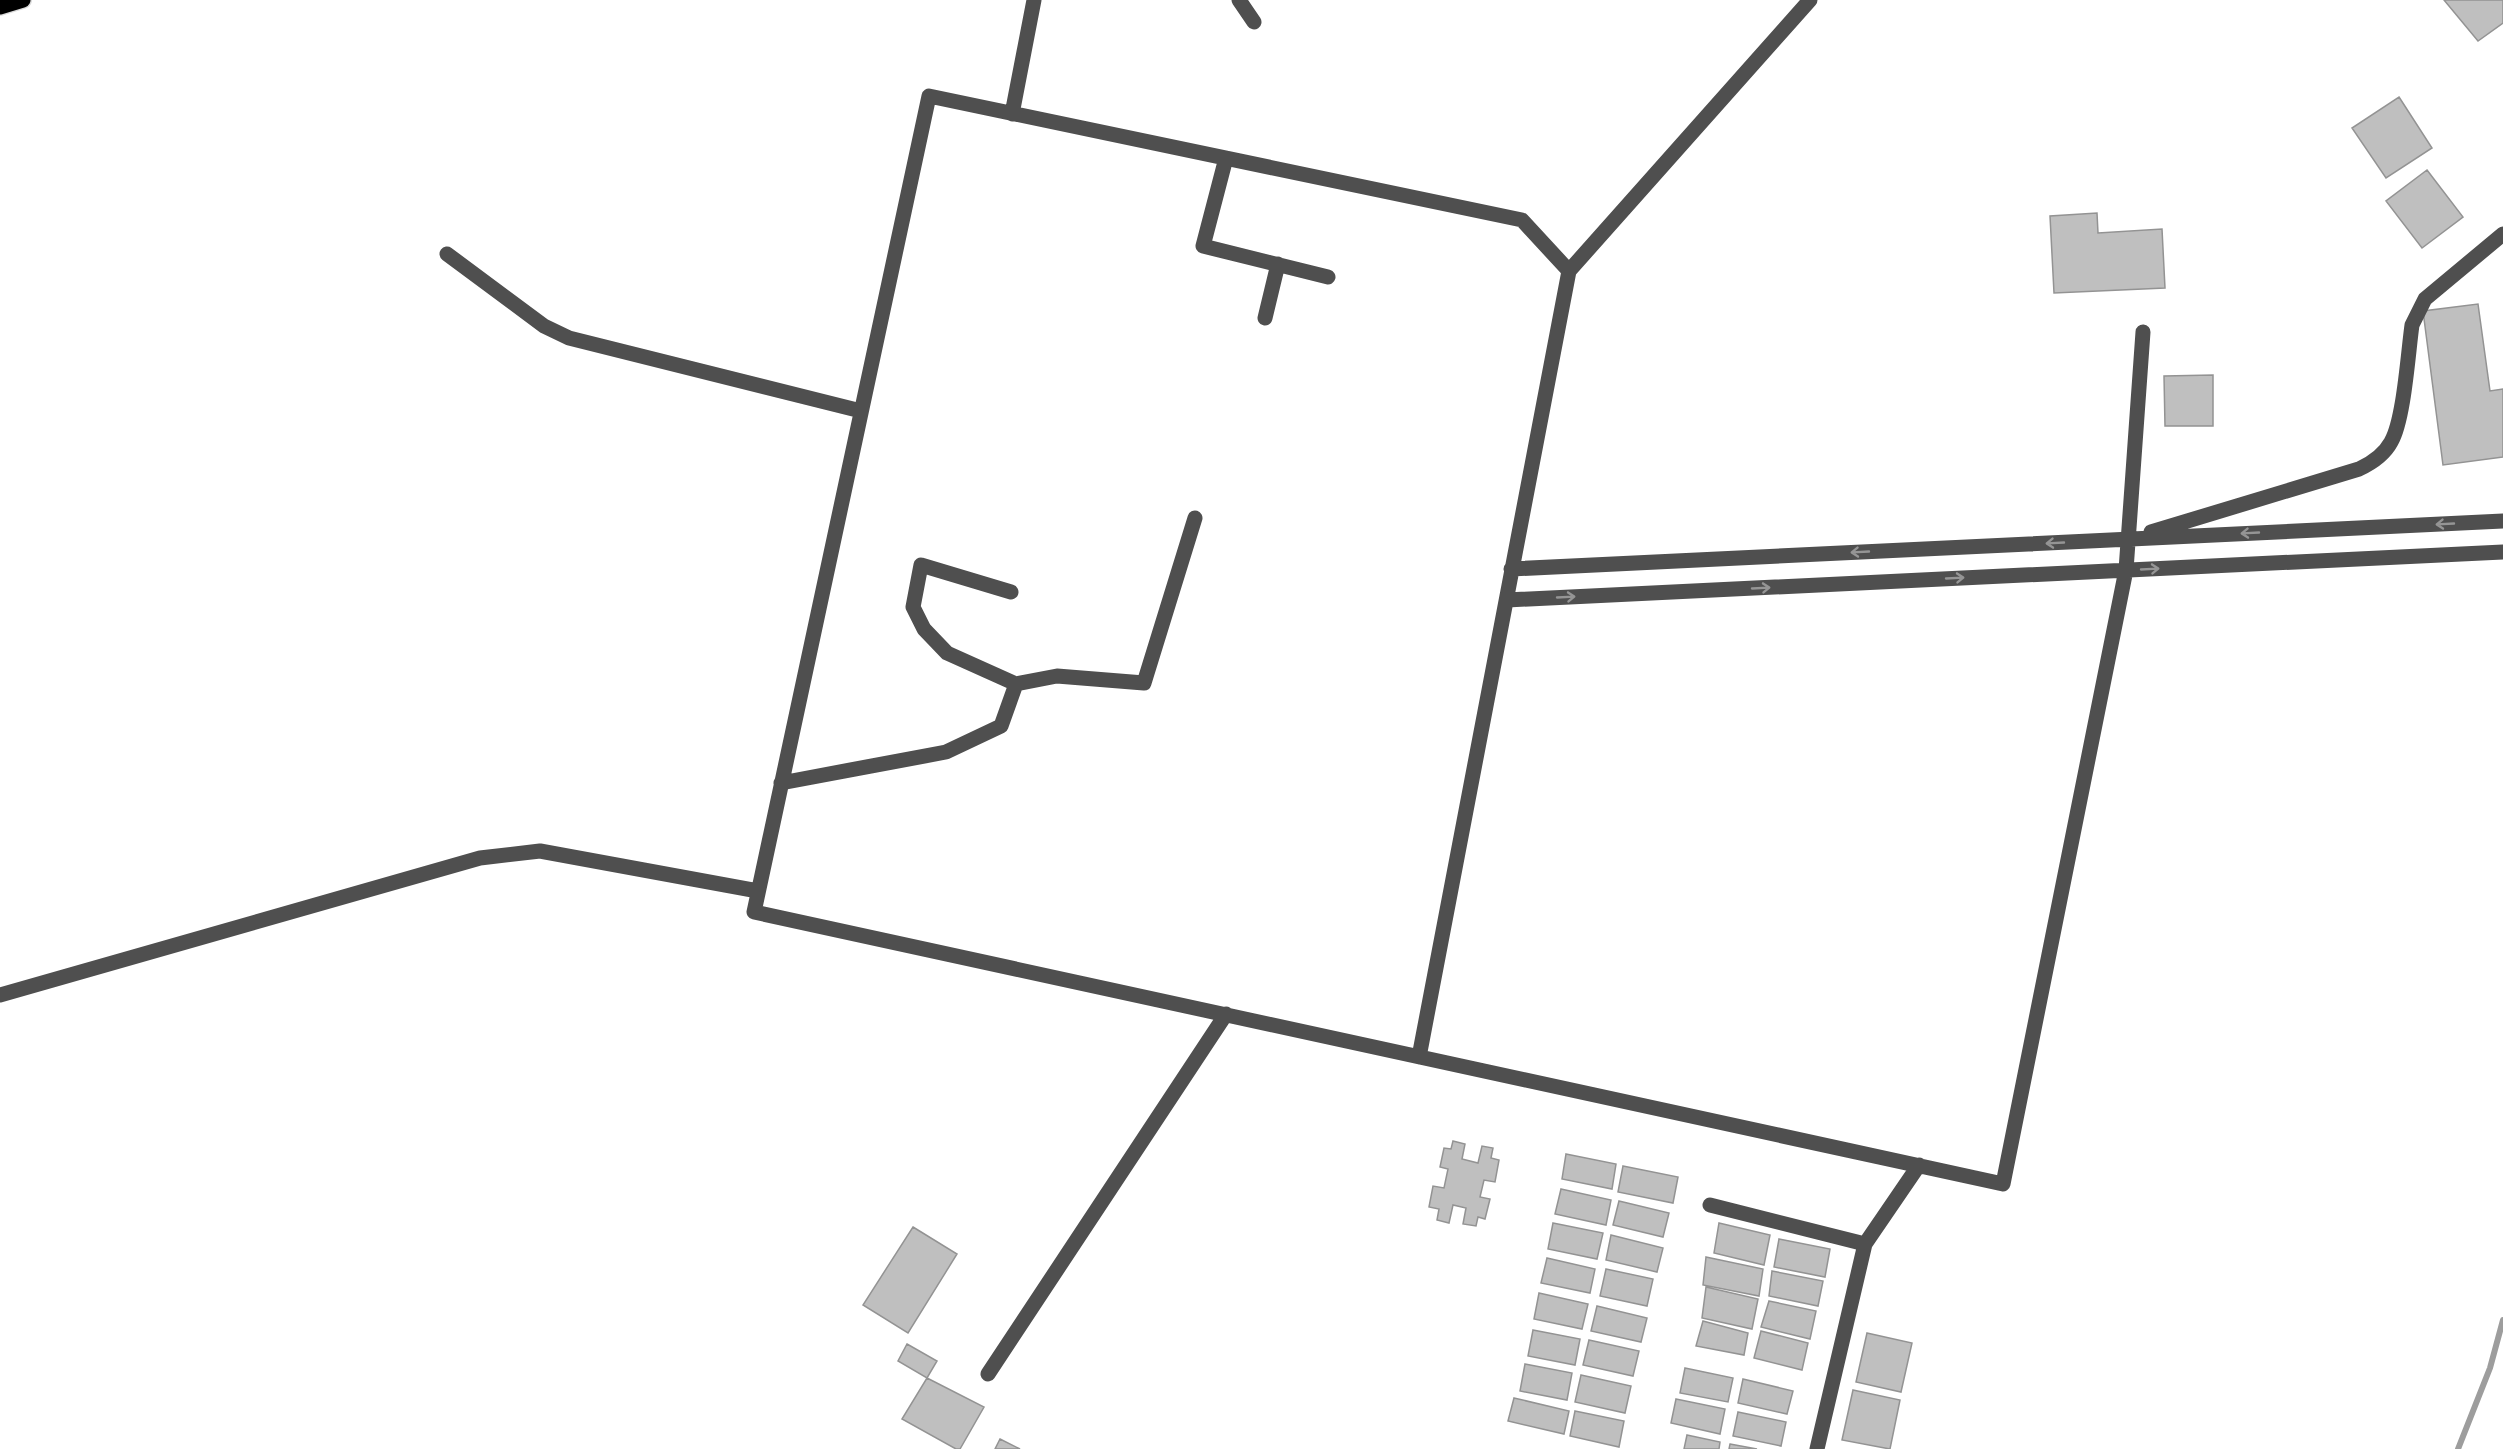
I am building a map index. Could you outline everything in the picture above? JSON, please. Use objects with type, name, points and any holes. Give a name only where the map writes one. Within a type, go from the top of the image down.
[{"type":"main road","points":[[0,7],[23,0]]},
{"type":"street","points":[[1012,114],[1034,0]]},
{"type":"street","points":[[1239,0],[1254,22]]},
{"type":"street","points":[[1419,1057],[1569,271],[1810,0]]},
{"type":"street","points":[[1569,271],[1522,220],[929,96],[754,912],[2003,1184],[2126,570],[2143,332]]},
{"type":"street","points":[[1226,158],[1203,246],[1328,277]]},
{"type":"street","points":[[2129,539],[2359,469],[2372,463],[2392,440],[2398,422],[2412,325],[2417,312],[2425,299],[2503,234]]},
{"type":"street","points":[[447,254],[544,326],[569,338],[861,411]]},
{"type":"street","points":[[1265,318],[1278,264]]},
{"type":"street","points":[[1011,592],[921,565],[913,607],[924,629],[947,653],[1016,684],[1057,676],[1144,683],[1195,518]]},
{"type":"street","points":[[1511,569],[2503,521]]},
{"type":"street","points":[[1508,600],[2503,552]]},
{"type":"street","points":[[781,783],[946,752],[1001,726],[1016,684]]},
{"type":"street","points":[[0,995],[480,858],[540,851],[758,891]]},
{"type":"street","points":[[988,1374],[1226,1014]]},
{"type":"street","points":[[1817,1449],[1865,1244],[1919,1166]]},
{"type":"street","points":[[1710,1205],[1865,1244]]},
{"type":"building","points":[[2444,0],[2503,0],[2503,23],[2478,41]]},
{"type":"building","points":[[2399,97],[2432,148],[2386,178],[2352,128]]},
{"type":"building","points":[[2427,170],[2463,217],[2422,248],[2386,201]]},
{"type":"building","points":[[2097,213],[2098,233],[2162,229],[2165,288],[2054,293],[2050,216]]},
{"type":"building","points":[[2478,304],[2490,391],[2503,389],[2503,457],[2443,465],[2423,311]]},
{"type":"building","points":[[2213,375],[2213,426],[2165,426],[2164,376]]},
{"type":"building","points":[[1453,1141],[1465,1144],[1462,1159],[1478,1163],[1482,1146],[1493,1148],[1491,1158],[1499,1160],[1495,1182],[1484,1180],[1480,1197],[1490,1199],[1485,1219],[1478,1217],[1476,1226],[1463,1224],[1466,1208],[1453,1205],[1449,1223],[1437,1220],[1439,1209],[1429,1207],[1433,1186],[1444,1188],[1448,1169],[1440,1167],[1444,1148],[1451,1149]]},
{"type":"building","points":[[1566,1154],[1616,1164],[1612,1189],[1562,1179]]},
{"type":"building","points":[[1623,1166],[1678,1177],[1673,1203],[1618,1192]]},
{"type":"building","points":[[1561,1189],[1611,1200],[1606,1225],[1555,1214]]},
{"type":"building","points":[[1619,1201],[1669,1213],[1663,1237],[1613,1225]]},
{"type":"building","points":[[1553,1223],[1603,1233],[1597,1259],[1548,1249]]},
{"type":"building","points":[[1719,1223],[1770,1235],[1764,1265],[1714,1253]]},
{"type":"building","points":[[913,1227],[957,1254],[908,1333],[863,1305]]},
{"type":"building","points":[[1611,1235],[1663,1248],[1657,1272],[1606,1260]]},
{"type":"building","points":[[1779,1239],[1830,1249],[1825,1277],[1774,1267]]},
{"type":"building","points":[[1706,1257],[1763,1269],[1759,1296],[1703,1285]]},
{"type":"building","points":[[1547,1258],[1595,1269],[1590,1293],[1541,1283]]},
{"type":"building","points":[[1606,1269],[1653,1279],[1647,1306],[1600,1296]]},
{"type":"building","points":[[1772,1271],[1823,1281],[1818,1306],[1769,1296]]},
{"type":"building","points":[[1706,1287],[1758,1299],[1752,1329],[1702,1318]]},
{"type":"building","points":[[1539,1293],[1588,1304],[1582,1329],[1534,1319]]},
{"type":"building","points":[[1769,1301],[1816,1311],[1810,1339],[1761,1327]]},
{"type":"building","points":[[1597,1306],[1647,1318],[1641,1342],[1591,1331]]},
{"type":"building","points":[[1703,1321],[1748,1333],[1744,1355],[1696,1346]]},
{"type":"building","points":[[1533,1330],[1580,1339],[1575,1365],[1528,1356]]},
{"type":"building","points":[[1761,1331],[1808,1343],[1802,1370],[1754,1358]]},
{"type":"building","points":[[1867,1333],[1912,1343],[1901,1392],[1856,1382]]},
{"type":"building","points":[[1589,1340],[1639,1351],[1633,1376],[1583,1365]]},
{"type":"building","points":[[907,1344],[937,1361],[927,1378],[898,1361]]},
{"type":"building","points":[[1525,1364],[1572,1373],[1567,1400],[1520,1391]]},
{"type":"building","points":[[1685,1368],[1733,1378],[1728,1402],[1680,1393]]},
{"type":"building","points":[[1581,1375],[1631,1386],[1625,1413],[1575,1402]]},
{"type":"building","points":[[927,1378],[984,1407],[960,1449],[956,1449],[902,1419]]},
{"type":"building","points":[[1743,1379],[1793,1391],[1787,1414],[1738,1403]]},
{"type":"building","points":[[1853,1390],[1900,1400],[1890,1449],[1842,1440]]},
{"type":"building","points":[[1514,1398],[1569,1411],[1564,1434],[1508,1421]]},
{"type":"building","points":[[1676,1399],[1725,1409],[1720,1434],[1671,1423]]},
{"type":"building","points":[[1575,1411],[1624,1421],[1619,1447],[1570,1436]]},
{"type":"building","points":[[1738,1412],[1786,1422],[1781,1446],[1733,1436]]},
{"type":"building","points":[[1687,1435],[1720,1442],[1719,1449],[1684,1449]]},
{"type":"building","points":[[1000,1439],[1020,1449],[995,1449]]},
{"type":"building","points":[[1730,1444],[1757,1449],[1729,1449]]},
{"type":"waterway","points":[[2458,1449],[2490,1368],[2503,1320]]}]
